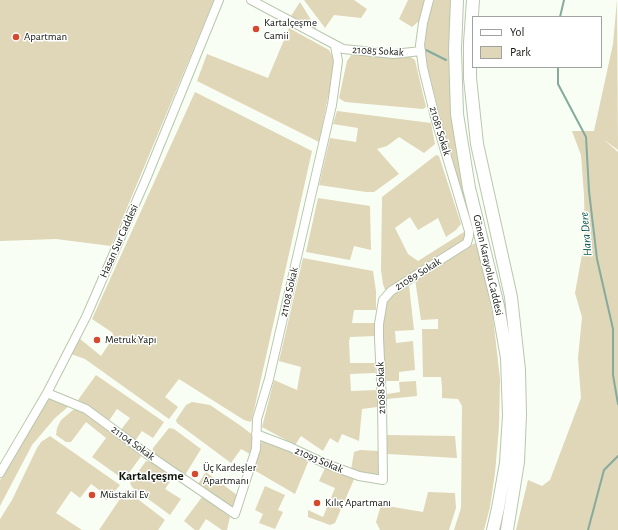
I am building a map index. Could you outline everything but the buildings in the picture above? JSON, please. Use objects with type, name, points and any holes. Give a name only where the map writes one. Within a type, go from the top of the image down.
[{"type":"highway","name":"Gönen Karayolu Caddesi","points":[[457,0],[455,50],[457,114],[469,188],[498,306],[507,358],[509,415],[506,463],[498,508],[492,530]]},
{"type":"highway","name":"Gönen Karayolu Caddesi","points":[[473,0],[470,43],[470,78],[477,144],[511,297],[519,370],[520,415],[518,462],[507,530]]},
{"type":"street","name":"Hasan Sur Caddesi","points":[[0,473],[47,392],[86,317],[146,178],[219,0]]},
{"type":"street","name":"21085 Sokak","points":[[251,0],[335,46],[348,50],[394,54],[421,51]]},
{"type":"street","name":"21081 Sokak","points":[[429,0],[423,23],[420,45],[423,68],[469,231],[469,240],[467,243],[451,253]]},
{"type":"street","name":"21108 Sokak","points":[[235,514],[256,449],[257,419],[269,379],[329,117],[338,67],[337,51],[335,46]]},
{"type":"street","name":"21108 Sokak","points":[[338,67],[348,50]]},
{"type":"street","name":"21089 Sokak","points":[[386,296],[391,291],[451,253]]},
{"type":"street","name":"21088 Sokak","points":[[383,480],[379,324],[382,304],[386,296]]},
{"type":"street","name":"21104 Sokak","points":[[47,392],[86,409],[147,454],[235,514]]},
{"type":"street","name":"21093 Sokak","points":[[256,434],[359,476],[383,480]]},
{"type":"green space","points":[[0,0],[214,0],[111,246],[56,239],[0,241]]},
{"type":"green space","points":[[304,0],[354,0],[367,9],[361,18],[334,15],[325,28]]},
{"type":"green space","points":[[408,0],[425,0],[419,21],[412,27],[399,19]]},
{"type":"green space","points":[[434,0],[451,0],[449,45],[452,112],[466,199],[463,201],[424,53],[426,25]]},
{"type":"green space","points":[[617,0],[618,150],[603,139],[618,152],[618,530],[516,530],[528,480],[542,486],[550,480],[581,398],[578,358],[582,317],[575,293],[585,238],[584,195],[581,155],[572,131],[594,131],[613,44]]},
{"type":"green space","points":[[300,2],[316,28],[316,31],[291,16]]},
{"type":"green space","points":[[289,28],[329,50],[334,59],[333,72],[319,142],[197,81],[207,54],[268,78]]},
{"type":"green space","points":[[352,54],[409,56],[415,60],[426,107],[423,109],[345,102],[339,98],[347,61]]},
{"type":"green space","points":[[195,92],[312,151],[251,422],[244,420],[179,379],[165,397],[178,407],[169,419],[85,359],[71,354],[79,338],[101,356],[109,344],[113,333],[92,319]]},
{"type":"green space","points":[[337,111],[431,123],[435,144],[424,153],[399,137],[387,146],[377,149],[399,174],[374,192],[319,185],[330,138],[356,142],[358,128],[333,124]]},
{"type":"green space","points":[[436,155],[439,156],[461,224],[456,230],[446,237],[438,218],[418,230],[410,217],[395,228],[408,254],[418,261],[464,232],[464,239],[462,243],[426,263],[389,290],[385,290],[381,270],[382,197]]},
{"type":"green space","points":[[318,198],[370,206],[371,250],[354,246],[350,260],[306,252]]},
{"type":"green space","points":[[477,242],[493,317],[500,379],[499,427],[495,473],[490,507],[484,530],[454,530],[461,508],[462,406],[458,399],[442,398],[441,377],[423,377],[422,329],[438,329],[438,319],[421,320],[415,279]]},
{"type":"green space","points":[[303,258],[373,271],[376,291],[376,310],[354,310],[352,323],[374,323],[375,336],[350,337],[349,342],[350,363],[375,363],[375,373],[350,374],[351,391],[377,390],[377,407],[362,409],[359,441],[342,434],[338,443],[330,438],[323,451],[301,436],[295,445],[262,427],[274,380],[297,390],[301,367],[279,361]]},
{"type":"green space","points":[[405,284],[409,285],[414,330],[395,331],[396,343],[413,341],[415,370],[399,372],[399,381],[385,381],[382,315],[384,305],[389,297]]},
{"type":"green space","points":[[96,375],[164,422],[153,438],[142,431],[135,441],[120,431],[130,418],[117,409],[108,422],[78,400]]},
{"type":"green space","points":[[416,381],[417,396],[387,399],[387,394],[400,392],[399,382]]},
{"type":"green space","points":[[50,396],[69,406],[55,418],[32,445],[0,506],[0,480]]},
{"type":"green space","points":[[192,402],[210,405],[254,436],[250,454],[241,449],[231,463],[177,423],[176,420],[186,405]]},
{"type":"green space","points":[[78,409],[87,413],[142,455],[126,477],[123,479],[92,457],[106,438],[86,422],[71,442],[66,442],[56,435],[57,428],[61,420],[73,410]]},
{"type":"green space","points":[[169,428],[174,429],[201,449],[185,475],[152,453],[153,448]]},
{"type":"green space","points":[[387,435],[455,436],[457,458],[387,454]]},
{"type":"green space","points":[[50,436],[120,485],[107,500],[100,497],[102,492],[91,484],[80,498],[71,491],[56,513],[82,530],[0,530],[0,519],[12,500],[37,448],[41,442]]},
{"type":"green space","points":[[262,441],[282,447],[309,460],[295,494],[254,470]]},
{"type":"green space","points":[[360,450],[378,451],[378,473],[376,477],[351,470],[354,452]]},
{"type":"green space","points":[[146,461],[151,462],[173,477],[165,489],[181,499],[170,515],[132,487],[130,483]]},
{"type":"green space","points":[[326,466],[355,477],[335,523],[330,525],[308,517],[308,510],[323,517],[335,488],[319,481]]},
{"type":"green space","points":[[206,472],[237,495],[232,510],[198,484]]},
{"type":"green space","points":[[265,486],[285,495],[278,510],[283,512],[275,529],[259,523],[263,514],[255,510]]},
{"type":"green space","points":[[126,490],[165,520],[158,530],[99,530]]},
{"type":"green space","points":[[428,492],[455,493],[456,508],[449,530],[380,530],[376,522],[381,505],[423,512]]},
{"type":"green space","points":[[202,497],[230,517],[227,530],[222,530],[206,519],[199,530],[195,530],[184,521]]},
{"type":"waterway","name":"Hara Dere","points":[[560,16],[564,0]]},
{"type":"waterway","points":[[426,50],[446,60]]},
{"type":"waterway","name":"Hara Dere","points":[[558,68],[558,84],[586,137],[589,191],[597,259],[613,329],[613,375],[618,404]]},
{"type":"waterway","name":"Hara Dere","points":[[588,530],[604,470],[618,456]]},
{"type":"place","name":"Kartalçeşme Camii","points":[[256,29]]},
{"type":"place","name":"Apartman","points":[[16,37]]},
{"type":"place","name":"Metruk Yapı","points":[[97,340]]},
{"type":"place","name":"Üç Kardeşler Apartmanı","points":[[195,474]]},
{"type":"place","name":"Müstakil Ev","points":[[92,495]]},
{"type":"place","name":"Kılıç Apartmanı","points":[[317,503]]},
{"type":"district","name":"Kartalçeşme","points":[[151,476]]}]
